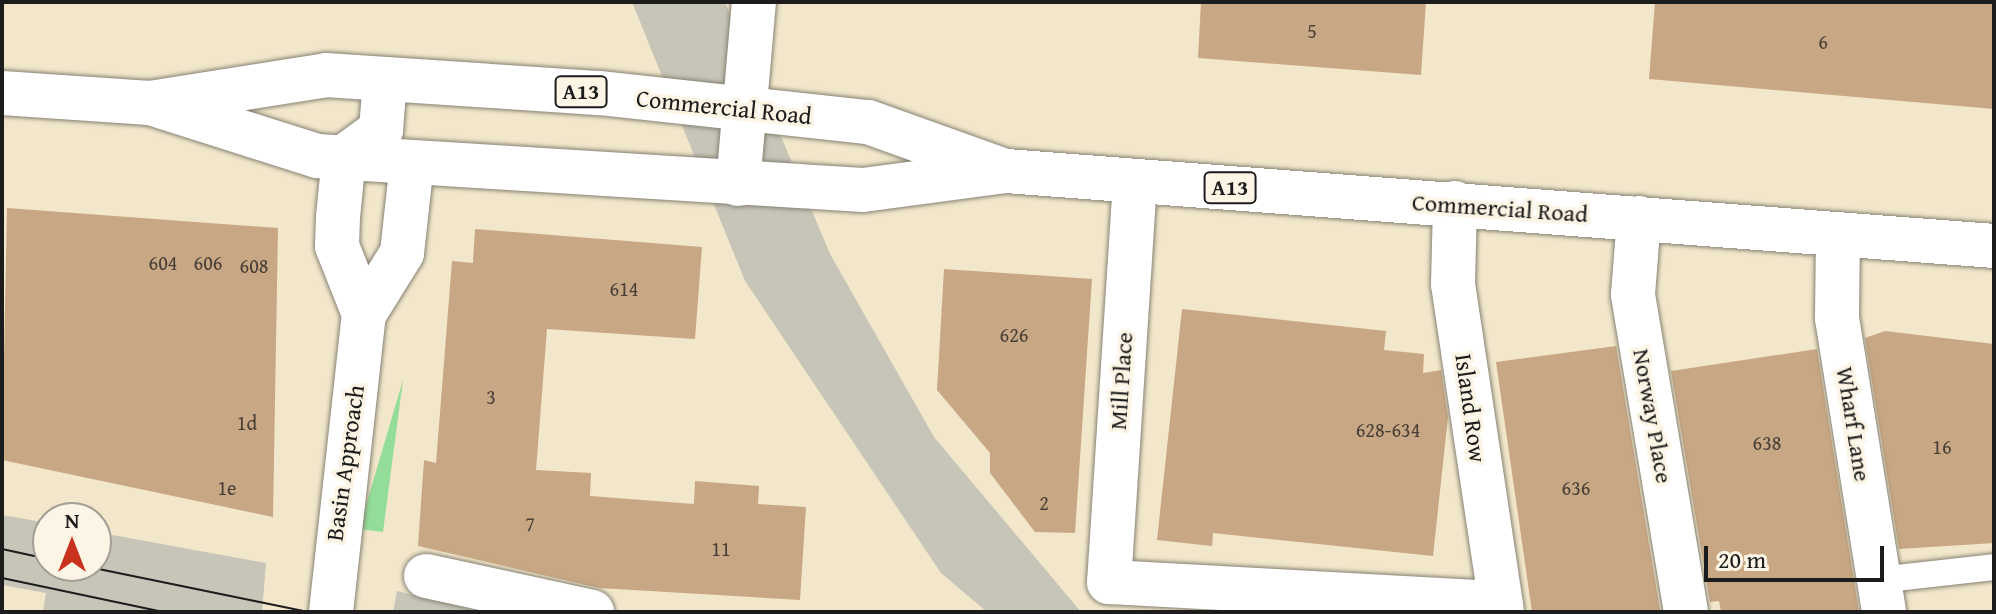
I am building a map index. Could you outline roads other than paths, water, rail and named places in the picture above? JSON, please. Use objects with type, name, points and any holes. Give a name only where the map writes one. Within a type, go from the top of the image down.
[{"type":"main road","points":[[738,184],[754,2]]},
{"type":"main road","name":"Commercial Road","points":[[4,93],[150,103],[320,75],[385,79],[868,122],[1006,171]]},
{"type":"main road","points":[[344,157],[381,130],[385,79]]},
{"type":"main road","name":"Commercial Road","points":[[150,103],[317,156],[863,190],[1006,171],[1994,246]]},
{"type":"main road","name":"Basin Approach","points":[[344,157],[337,246],[364,314]]},
{"type":"main road","name":"Basin Approach","points":[[331,612],[364,314],[402,253],[412,163]]},
{"type":"main road","name":"Mill Place","points":[[1135,181],[1109,597],[1501,607]]},
{"type":"main road","name":"Island Row","points":[[1455,203],[1453,284],[1501,607]]},
{"type":"main road","name":"Norway Place","points":[[1639,218],[1633,295],[1686,612]]},
{"type":"main road","name":"Wharf Lane","points":[[1838,234],[1837,318],[1882,596]]},
{"type":"main road","points":[[426,576],[592,612]]},
{"type":"lane","points":[[1882,596],[1994,567]]},
{"type":"tram line","points":[[2,549],[32,556]]},
{"type":"tram line","points":[[112,572],[308,612]]},
{"type":"tram line","points":[[2,578],[164,612]]}]
